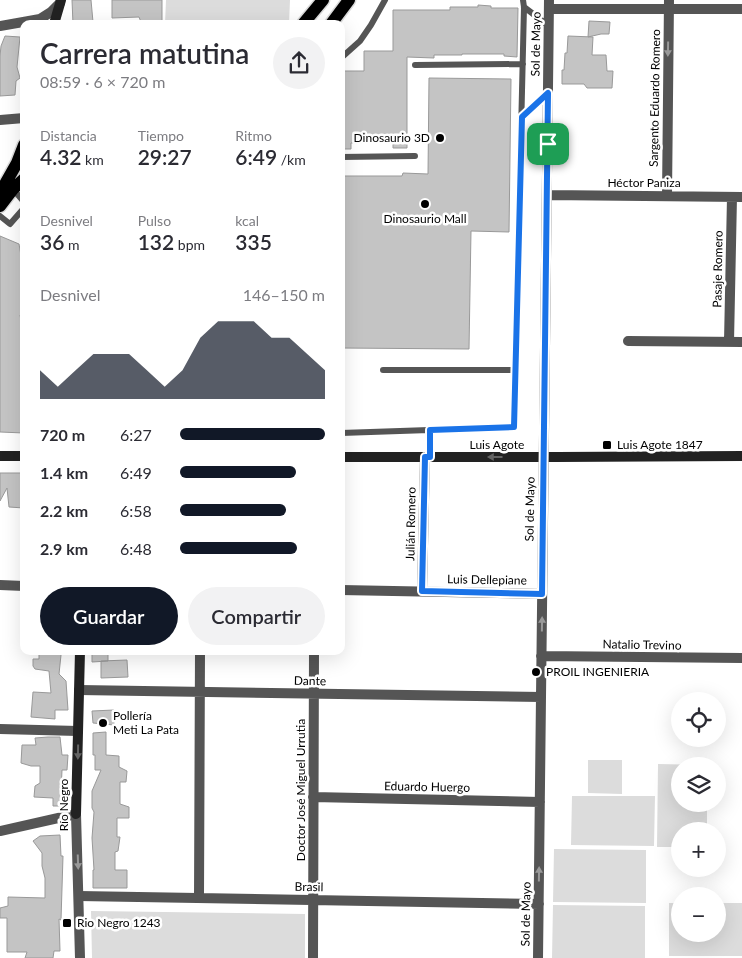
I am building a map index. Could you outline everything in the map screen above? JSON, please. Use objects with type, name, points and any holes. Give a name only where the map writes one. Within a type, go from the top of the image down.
[{"type":"main road","points":[[306,20],[323,0]]},
{"type":"main road","points":[[334,20],[349,0]]},
{"type":"main road","points":[[55,20],[61,1]]},
{"type":"main road","points":[[0,193],[20,155]]},
{"type":"main road","points":[[0,206],[20,183]]},
{"type":"main road","points":[[0,456],[20,456]]},
{"type":"main road","name":"Luis Agote","points":[[345,457],[742,456]]},
{"type":"main road","name":"Río Negro","points":[[76,814],[80,655]]},
{"type":"street","points":[[38,20],[47,15],[61,1]]},
{"type":"street","points":[[549,4],[669,5],[742,9]]},
{"type":"street","name":"Sol de Mayo","points":[[538,958],[549,4]]},
{"type":"street","name":"Sargento Eduardo Romero","points":[[667,196],[669,5]]},
{"type":"street","points":[[0,26],[20,24]]},
{"type":"street","points":[[0,120],[20,118]]},
{"type":"street","name":"Héctor Paniza","points":[[547,195],[737,197]]},
{"type":"street","name":"Pasaje Romero","points":[[729,342],[737,197]]},
{"type":"street","points":[[628,341],[742,342]]},
{"type":"street","name":"Julián Romero","points":[[422,591],[427,457]]},
{"type":"street","points":[[0,585],[20,586]]},
{"type":"street","name":"Luis Dellepiane","points":[[345,590],[542,594]]},
{"type":"street","points":[[199,898],[200,655]]},
{"type":"street","name":"Doctor José Miguel Urrutia","points":[[313,958],[314,655]]},
{"type":"street","name":"Natalio Trevino","points":[[541,656],[742,658]]},
{"type":"street","name":"Dante","points":[[79,690],[541,697]]},
{"type":"street","points":[[0,729],[78,731]]},
{"type":"street","name":"Eduardo Huergo","points":[[313,796],[540,802]]},
{"type":"street","points":[[0,831],[76,814]]},
{"type":"street","name":"Río Negro","points":[[76,814],[80,958]]},
{"type":"street","name":"Brasil","points":[[79,896],[539,904]]},
{"type":"lane","points":[[345,54],[360,41],[385,0]]},
{"type":"lane","points":[[524,4],[549,26]]},
{"type":"lane","points":[[345,433],[514,427],[524,4]]},
{"type":"lane","points":[[415,65],[523,64]]},
{"type":"lane","points":[[522,117],[548,93]]},
{"type":"lane","points":[[345,157],[415,156]]},
{"type":"lane","points":[[13,189],[20,197]]},
{"type":"lane","points":[[0,216],[10,224],[20,213]]},
{"type":"lane","points":[[384,370],[516,370]]},
{"type":"lane","points":[[427,457],[430,430]]},
{"type":"shaded area","points":[[166,0],[290,0],[289,20],[165,20]]},
{"type":"shaded area","points":[[588,760],[622,760],[622,794],[588,793]]},
{"type":"shaded area","points":[[658,764],[671,764],[671,812],[707,812],[707,822],[671,822],[671,847],[657,847]]},
{"type":"shaded area","points":[[572,796],[655,796],[654,846],[571,845]]},
{"type":"shaded area","points":[[554,849],[646,850],[646,903],[553,902]]},
{"type":"shaded area","points":[[669,903],[671,903],[671,942],[726,942],[726,903],[742,903],[742,956],[669,956]]},
{"type":"shaded area","points":[[553,905],[645,906],[645,958],[552,958]]},
{"type":"shaded area","points":[[91,911],[305,914],[305,958],[92,958]]},
{"type":"building","points":[[72,0],[91,0],[93,20],[73,20]]},
{"type":"building","points":[[112,0],[162,0],[162,20],[140,20],[139,17],[112,18]]},
{"type":"building","points":[[478,5],[491,6],[491,8],[518,8],[517,57],[504,56],[504,54],[462,54],[434,55],[434,58],[407,57],[407,148],[393,148],[393,142],[351,143],[351,149],[345,149],[345,71],[364,71],[364,51],[393,51],[393,10],[450,10],[450,7],[478,7]]},
{"type":"building","points":[[589,21],[610,22],[609,34],[588,37]]},
{"type":"building","points":[[5,36],[20,37],[17,67],[20,78],[16,81],[15,95],[0,96],[0,56]]},
{"type":"building","points":[[568,36],[593,37],[592,55],[606,55],[607,71],[613,71],[612,88],[587,88],[584,84],[562,84],[562,70],[564,70],[565,53],[567,53]]},
{"type":"building","name":"Dinosaurio Mall","points":[[429,78],[511,79],[509,232],[471,231],[469,349],[345,348],[345,176],[402,176],[403,173],[428,174]]},
{"type":"building","points":[[0,236],[19,244],[20,250],[20,433],[0,432]]},
{"type":"building","points":[[0,473],[20,473],[20,508],[9,507],[7,488],[0,501]]},
{"type":"building","points":[[39,655],[61,655],[59,674],[66,681],[68,710],[55,710],[55,719],[31,717],[33,692],[51,693],[49,671],[35,669],[33,666],[33,659],[39,659]]},
{"type":"building","points":[[92,655],[108,655],[108,661],[92,662]]},
{"type":"building","points":[[127,660],[128,677],[101,678],[101,661]]},
{"type":"building","points":[[114,710],[114,725],[93,723],[92,711]]},
{"type":"building","points":[[106,732],[106,755],[119,756],[119,767],[127,771],[126,782],[120,782],[120,804],[129,807],[129,818],[117,818],[117,837],[120,837],[118,851],[115,852],[115,870],[127,870],[127,888],[93,888],[92,838],[94,812],[92,808],[92,791],[101,770],[95,770],[93,733]]},
{"type":"building","points":[[60,737],[62,755],[68,755],[67,770],[62,770],[61,792],[68,799],[62,799],[62,806],[53,806],[53,798],[34,797],[35,786],[40,783],[40,766],[21,763],[22,745],[36,745],[35,738]]},
{"type":"building","points":[[60,835],[61,856],[63,856],[61,920],[59,919],[60,951],[54,951],[53,958],[25,958],[27,952],[7,952],[7,918],[0,918],[0,908],[8,906],[8,897],[45,898],[42,853],[33,841],[40,836]]},
{"type":"place","name":"Dinosaurio 3D","points":[[440,138]]},
{"type":"place","name":"Dinosaurio Mall","points":[[425,204]]},
{"type":"place","name":"Luis Agote 1847","points":[[607,445]]},
{"type":"place","name":"PROIL INGENIERIA","points":[[536,672]]},
{"type":"place","name":"Pollería Meti La Pata","points":[[103,723]]},
{"type":"place","name":"Rio Negro 1243","points":[[67,923]]},
{"type":"route","points":[[548,93],[548,144],[542,594],[422,591],[425,457],[430,457],[430,430],[514,427],[522,117],[548,93]]}]
